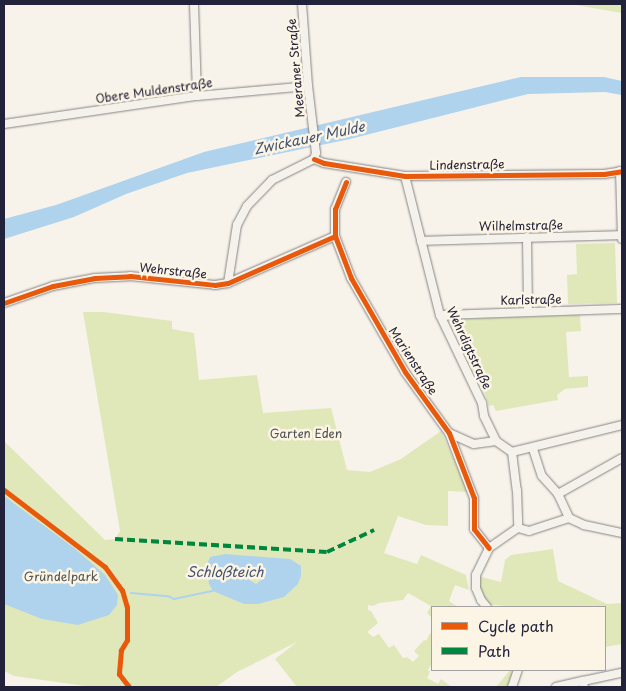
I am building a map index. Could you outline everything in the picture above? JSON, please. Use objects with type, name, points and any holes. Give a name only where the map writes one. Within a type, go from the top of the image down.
[{"type":"street","points":[[194,4],[197,96]]},
{"type":"street","name":"Meeraner Straße","points":[[302,4],[315,156]]},
{"type":"street","name":"Obere Muldenstraße","points":[[4,124],[197,96],[308,86]]},
{"type":"street","points":[[228,283],[235,232],[247,206],[272,180],[315,156]]},
{"type":"street","name":"Lindenstraße","points":[[315,156],[324,163],[405,176],[604,174],[621,171]]},
{"type":"street","points":[[621,171],[622,240]]},
{"type":"street","name":"Wehrdigtstraße","points":[[405,176],[440,315],[482,403],[484,416],[496,441]]},
{"type":"street","name":"Marienstraße","points":[[346,182],[335,209],[335,236],[351,278],[405,372],[449,433],[474,498],[474,529],[488,548]]},
{"type":"street","name":"Wilhelmstraße","points":[[421,242],[622,235]]},
{"type":"street","name":"Wehrstraße","points":[[4,304],[53,286],[95,278],[130,276],[215,285],[228,283],[335,236]]},
{"type":"street","points":[[527,237],[528,312]]},
{"type":"street","name":"Karlstraße","points":[[440,315],[622,310]]},
{"type":"street","points":[[449,433],[474,444],[496,441],[512,452],[533,449],[622,425]]},
{"type":"street","points":[[533,449],[542,476],[558,494],[569,518],[584,525],[622,533]]},
{"type":"street","points":[[512,452],[517,490],[518,528]]},
{"type":"street","points":[[558,494],[622,458]]},
{"type":"street","points":[[486,606],[481,600],[476,588],[476,575],[488,548],[518,528],[529,531],[569,518]]},
{"type":"street","points":[[512,687],[518,671]]},
{"type":"street","points":[[556,687],[583,684],[622,673]]},
{"type":"green space","points":[[570,4],[622,4],[622,13]]},
{"type":"green space","points":[[615,243],[617,303],[568,304],[567,275],[577,274],[576,244]]},
{"type":"green space","points":[[83,312],[104,312],[172,321],[172,329],[194,333],[199,380],[257,375],[263,413],[331,408],[347,470],[370,472],[401,459],[441,431],[468,492],[448,491],[448,526],[426,525],[398,516],[384,553],[417,564],[421,555],[466,575],[469,590],[455,585],[449,601],[456,606],[431,606],[408,593],[403,600],[379,603],[373,606],[368,605],[368,610],[371,611],[378,623],[367,632],[373,637],[379,634],[389,648],[394,645],[403,658],[407,657],[413,662],[419,656],[414,651],[424,640],[426,641],[430,633],[431,665],[427,678],[438,684],[441,679],[452,687],[297,687],[275,659],[297,642],[237,672],[216,687],[93,687],[14,676],[4,671],[4,441],[105,540],[115,539],[120,531]]},
{"type":"green space","points":[[580,315],[581,331],[566,332],[569,377],[588,376],[588,387],[565,389],[557,395],[558,400],[496,411],[493,405],[489,406],[484,391],[486,384],[456,319]]},
{"type":"green space","points":[[553,549],[558,581],[607,604],[622,603],[622,644],[606,647],[606,606],[505,606],[485,604],[478,587],[478,576],[501,582],[505,560],[511,555]]},
{"type":"green space","points":[[431,606],[431,617],[427,613]]},
{"type":"green space","points":[[509,671],[515,671],[508,687],[496,687]]},
{"type":"water","name":"Zwickauer Mulde","points":[[521,77],[604,77],[622,81],[622,95],[605,92],[528,94],[350,139],[187,173],[126,194],[74,217],[4,239],[4,219],[56,205],[204,152]]},
{"type":"water","points":[[4,496],[74,548],[105,575],[118,595],[117,605],[109,615],[78,625],[42,619],[4,604]]},
{"type":"water","name":"Schloßteich","points":[[225,554],[290,559],[301,566],[301,576],[298,584],[284,597],[258,604],[244,604],[213,591],[209,584],[207,565],[210,557]],"holes":[[[251,566],[258,568],[262,574],[260,581],[256,584],[245,577],[246,568]]]},
{"type":"waterway","points":[[131,593],[168,596],[174,599],[213,591]]},
{"type":"marked path","points":[[115,539],[327,552],[374,530]]},
{"type":"cycle path","points":[[314,159],[324,163],[405,176],[604,174],[622,171]]},
{"type":"cycle path","points":[[346,182],[335,209],[335,236],[351,278],[405,372],[449,433],[474,498],[474,529],[489,548]]},
{"type":"cycle path","points":[[4,303],[53,286],[95,278],[130,276],[215,285],[228,283],[335,236]]},
{"type":"cycle path","points":[[4,490],[105,567],[122,590],[127,607],[127,640],[121,650],[119,674],[129,687]]},
{"type":"park label","name":"Garten Eden","points":[[306,434]]},
{"type":"park label","name":"Gründelpark","points":[[61,577]]}]
